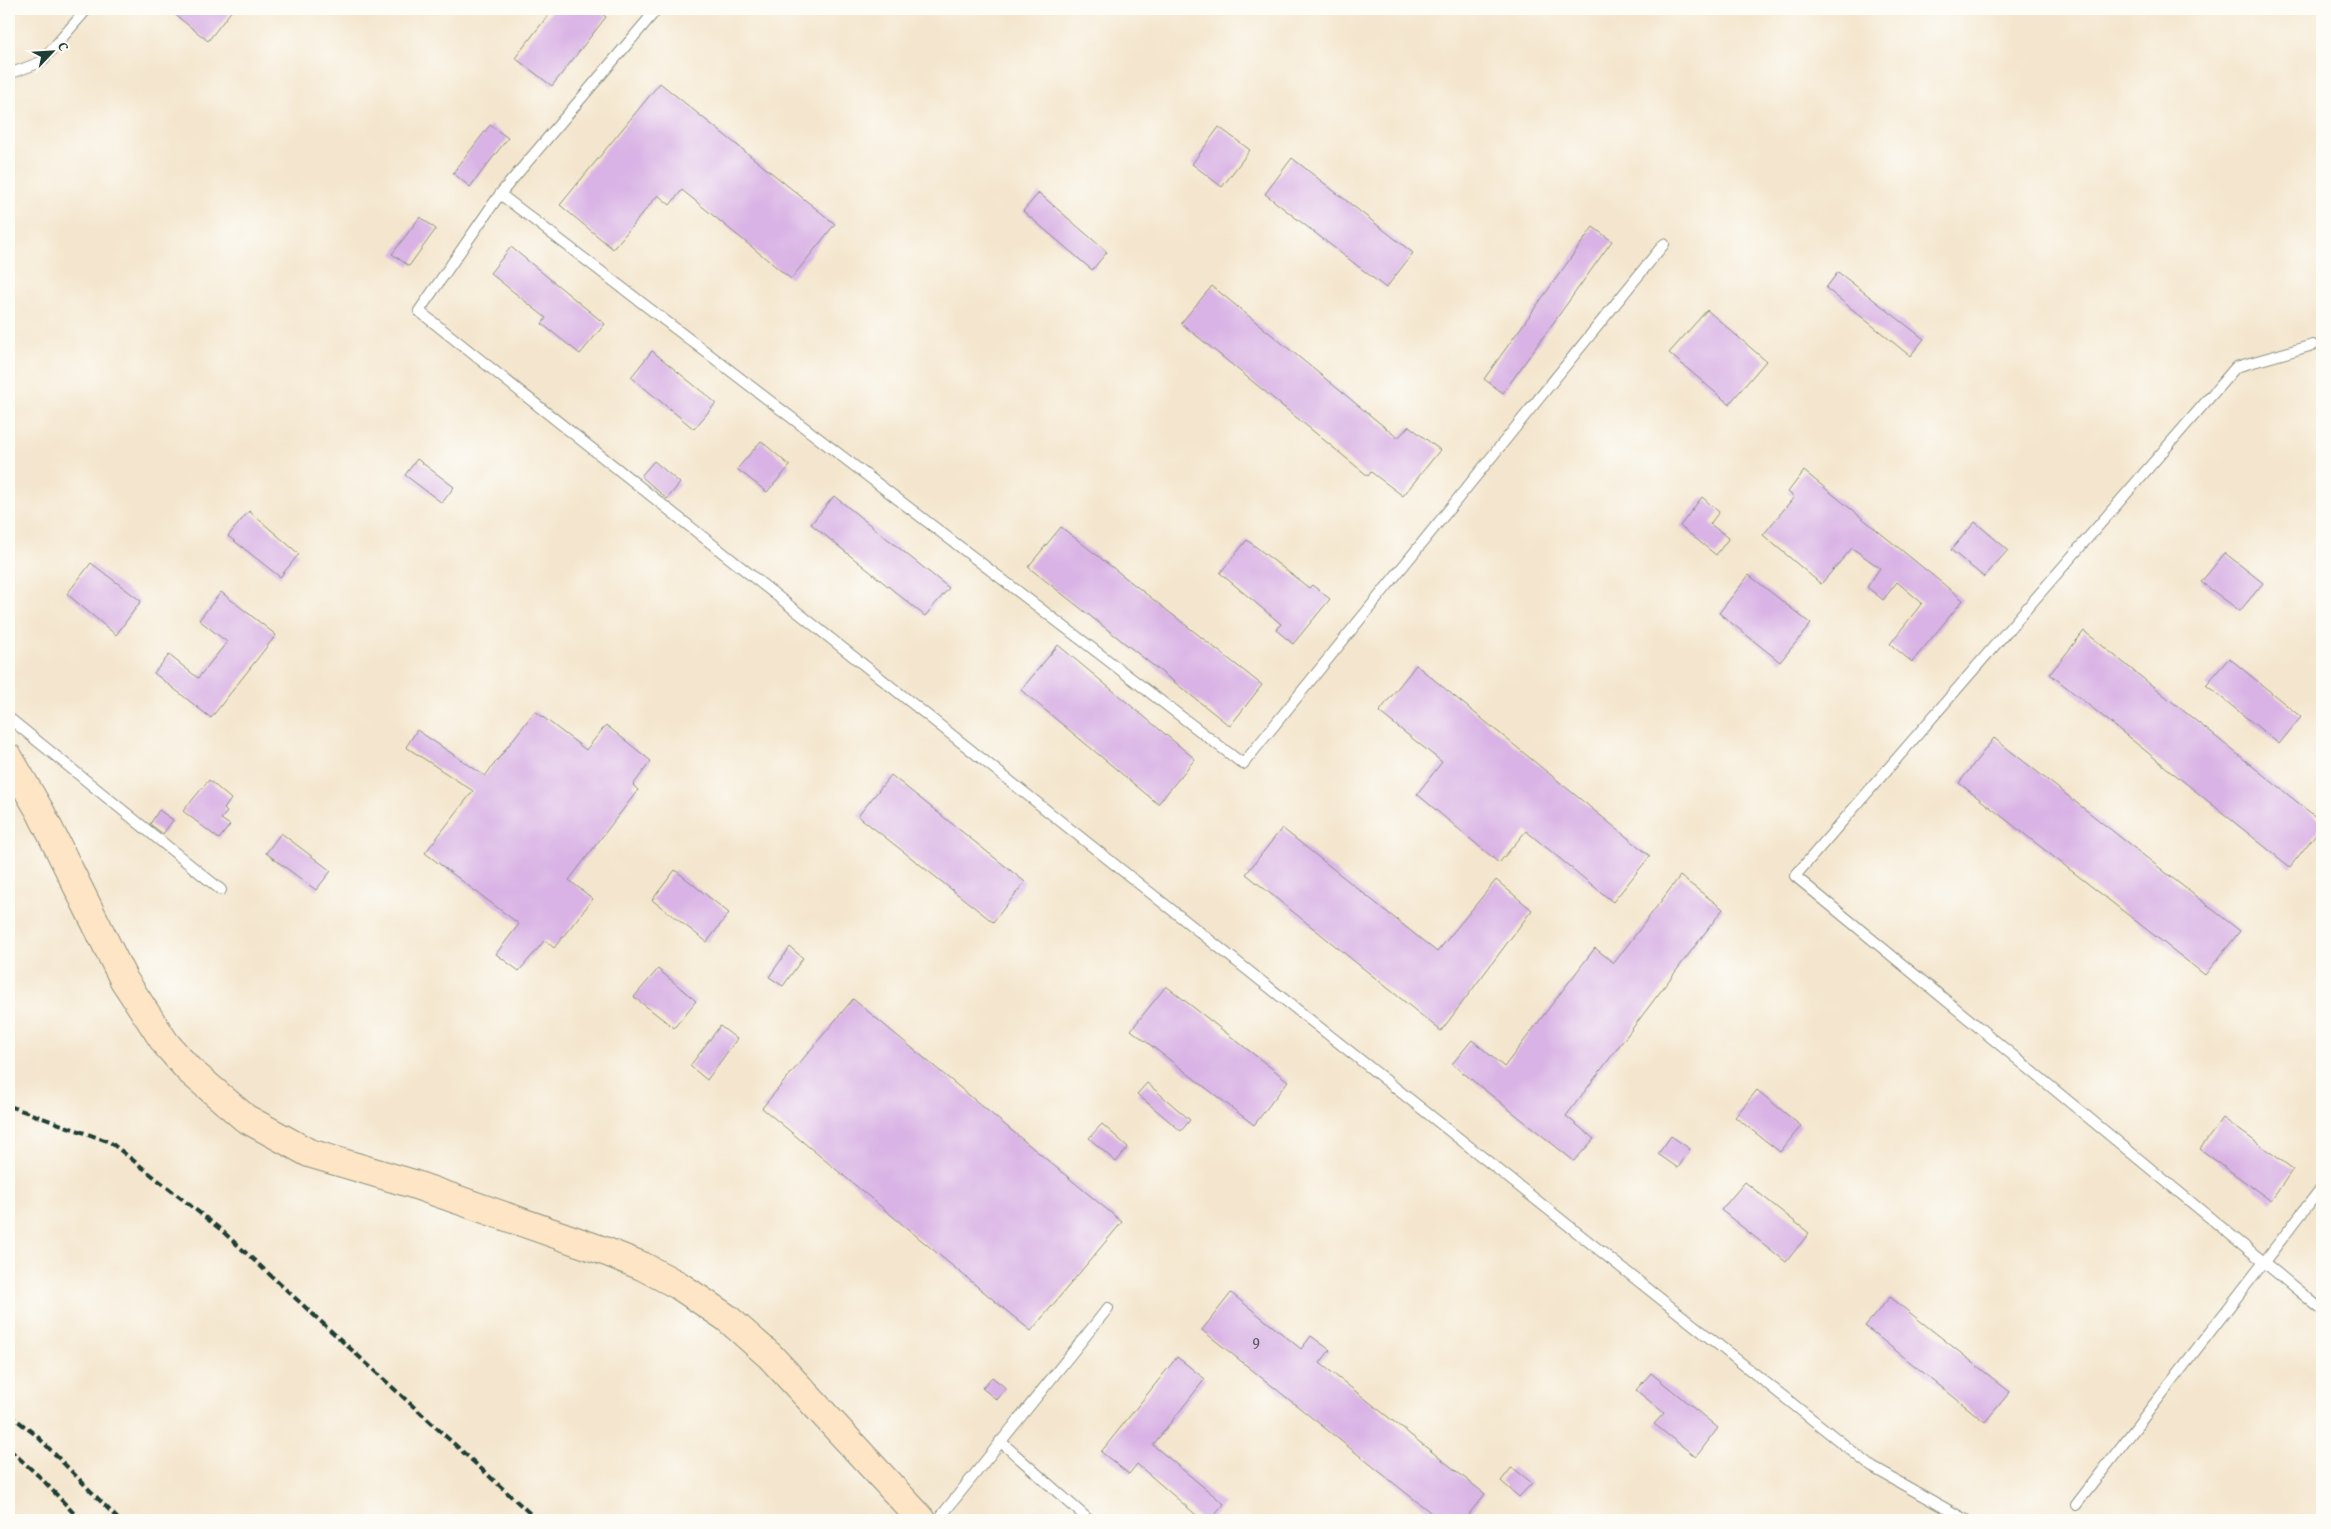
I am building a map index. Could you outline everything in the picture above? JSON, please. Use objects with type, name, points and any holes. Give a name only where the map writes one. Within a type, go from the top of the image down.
[{"type":"street","points":[[9,758],[40,811],[124,980],[166,1044],[189,1070],[246,1118],[309,1153],[410,1183],[598,1249],[642,1266],[678,1285],[727,1318],[770,1356],[922,1520]]},
{"type":"lane","points":[[9,74],[41,62],[87,9]]},
{"type":"lane","points":[[657,9],[500,194],[419,311],[1872,1467],[1966,1520]]},
{"type":"lane","points":[[500,194],[1244,764],[1664,244]]},
{"type":"lane","points":[[2313,345],[2236,367],[1795,876],[2322,1310]]},
{"type":"lane","points":[[9,718],[221,890]]},
{"type":"lane","points":[[2076,1505],[2322,1187]]},
{"type":"lane","points":[[938,1520],[1108,1308]]},
{"type":"lane","points":[[1000,1441],[1089,1520]]},
{"type":"building","points":[[168,9],[233,9],[208,41]]},
{"type":"building","points":[[553,9],[596,9],[606,17],[552,86],[515,58]]},
{"type":"building","points":[[660,83],[835,224],[791,279],[682,190],[670,205],[658,195],[613,249],[560,205]]},
{"type":"building","points":[[490,125],[508,138],[470,187],[453,173]]},
{"type":"building","points":[[1219,127],[1250,150],[1222,187],[1192,164]]},
{"type":"building","points":[[1292,158],[1413,253],[1386,288],[1265,194]]},
{"type":"building","points":[[1039,193],[1107,252],[1092,270],[1023,211]]},
{"type":"building","points":[[420,217],[436,229],[409,266],[392,254]]},
{"type":"building","points":[[1593,227],[1612,241],[1503,393],[1484,379]]},
{"type":"building","points":[[511,247],[605,324],[580,354],[542,324],[546,318],[490,273]]},
{"type":"building","points":[[1838,272],[1924,339],[1910,356],[1826,288]]},
{"type":"building","points":[[1212,286],[1398,438],[1409,426],[1440,450],[1403,496],[1371,472],[1368,476],[1181,323]]},
{"type":"building","points":[[1707,310],[1766,361],[1729,404],[1669,353]]},
{"type":"building","points":[[652,351],[716,403],[694,429],[631,377]]},
{"type":"building","points":[[761,441],[790,466],[767,492],[737,469]]},
{"type":"building","points":[[417,459],[454,487],[442,503],[405,475]]},
{"type":"building","points":[[654,461],[680,483],[667,499],[641,476]]},
{"type":"building","points":[[1804,471],[1963,600],[1912,662],[1890,644],[1922,603],[1897,582],[1883,600],[1867,587],[1880,568],[1852,548],[1821,584],[1763,535],[1794,497],[1788,492]]},
{"type":"building","points":[[834,496],[949,588],[925,616],[811,524]]},
{"type":"building","points":[[1702,497],[1719,512],[1710,524],[1729,538],[1716,555],[1680,526]]},
{"type":"building","points":[[249,511],[299,554],[280,577],[228,536]]},
{"type":"building","points":[[1975,522],[2008,550],[1984,577],[1951,550]]},
{"type":"building","points":[[1061,527],[1262,685],[1230,726],[1028,567]]},
{"type":"building","points":[[1247,540],[1309,588],[1312,585],[1330,599],[1293,644],[1276,630],[1281,624],[1220,573]]},
{"type":"building","points":[[2225,553],[2263,583],[2240,611],[2201,582]]},
{"type":"building","points":[[91,563],[141,601],[116,635],[67,594]]},
{"type":"building","points":[[1749,575],[1811,624],[1780,662],[1719,613]]},
{"type":"building","points":[[221,592],[276,635],[211,718],[154,673],[169,655],[198,678],[227,642],[199,620]]},
{"type":"building","points":[[2084,631],[2322,822],[2322,826],[2290,867],[2050,674]]},
{"type":"building","points":[[1058,645],[1195,759],[1158,804],[1021,690]]},
{"type":"building","points":[[2229,658],[2301,717],[2279,744],[2206,685]]},
{"type":"building","points":[[1416,665],[1650,856],[1613,902],[1526,831],[1499,863],[1417,794],[1442,762],[1379,712]]},
{"type":"building","points":[[535,711],[586,750],[606,725],[651,761],[633,785],[638,790],[569,880],[593,899],[554,948],[545,940],[519,971],[496,954],[519,924],[425,853],[473,791],[406,747],[417,730],[485,776]]},
{"type":"building","points":[[1994,738],[2240,931],[2205,975],[1959,783]]},
{"type":"building","points":[[891,775],[1025,882],[993,922],[858,816]]},
{"type":"building","points":[[209,780],[231,799],[224,809],[227,812],[221,819],[230,825],[219,839],[183,811]]},
{"type":"building","points":[[159,810],[173,820],[163,834],[150,824]]},
{"type":"building","points":[[1282,828],[1437,952],[1496,880],[1532,910],[1441,1031],[1246,874]]},
{"type":"building","points":[[281,833],[331,871],[316,890],[266,853]]},
{"type":"building","points":[[675,870],[729,913],[707,942],[652,900]]},
{"type":"building","points":[[1680,876],[1723,909],[1566,1116],[1594,1139],[1574,1161],[1452,1064],[1472,1040],[1504,1067],[1595,948],[1614,963]]},
{"type":"building","points":[[790,947],[803,958],[783,986],[769,977]]},
{"type":"building","points":[[658,969],[696,1001],[674,1028],[634,997]]},
{"type":"building","points":[[1166,986],[1288,1081],[1254,1125],[1131,1030]]},
{"type":"building","points":[[853,999],[1122,1222],[1031,1331],[762,1108]]},
{"type":"building","points":[[720,1026],[737,1039],[707,1080],[690,1066]]},
{"type":"building","points":[[1147,1083],[1190,1120],[1181,1131],[1137,1094]]},
{"type":"building","points":[[1757,1090],[1801,1126],[1780,1152],[1735,1117]]},
{"type":"building","points":[[2223,1118],[2293,1169],[2271,1201],[2200,1149]]},
{"type":"building","points":[[1102,1124],[1128,1147],[1116,1162],[1089,1138]]},
{"type":"building","points":[[1671,1136],[1690,1149],[1678,1168],[1658,1154]]},
{"type":"building","points":[[1745,1182],[1809,1233],[1786,1262],[1721,1210]]},
{"type":"building","points":[[1231,1293],[1301,1349],[1311,1336],[1330,1350],[1320,1363],[1485,1494],[1464,1520],[1440,1520],[1202,1330]]},
{"type":"building","points":[[1890,1297],[2010,1392],[1985,1422],[1865,1326]]},
{"type":"building","points":[[1177,1357],[1205,1379],[1153,1445],[1224,1504],[1211,1520],[1202,1520],[1137,1464],[1129,1474],[1101,1452]]},
{"type":"building","points":[[1651,1373],[1718,1428],[1696,1457],[1654,1424],[1664,1413],[1636,1390]]},
{"type":"building","points":[[992,1377],[1006,1388],[997,1400],[982,1388]]},
{"type":"building","points":[[1512,1467],[1532,1483],[1519,1497],[1501,1481]]},
{"type":"railway","points":[[9,1106],[110,1142],[220,1229],[537,1520]]},
{"type":"railway","points":[[9,1414],[37,1436],[119,1520]]},
{"type":"railway","points":[[9,1449],[42,1479],[80,1520]]}]
